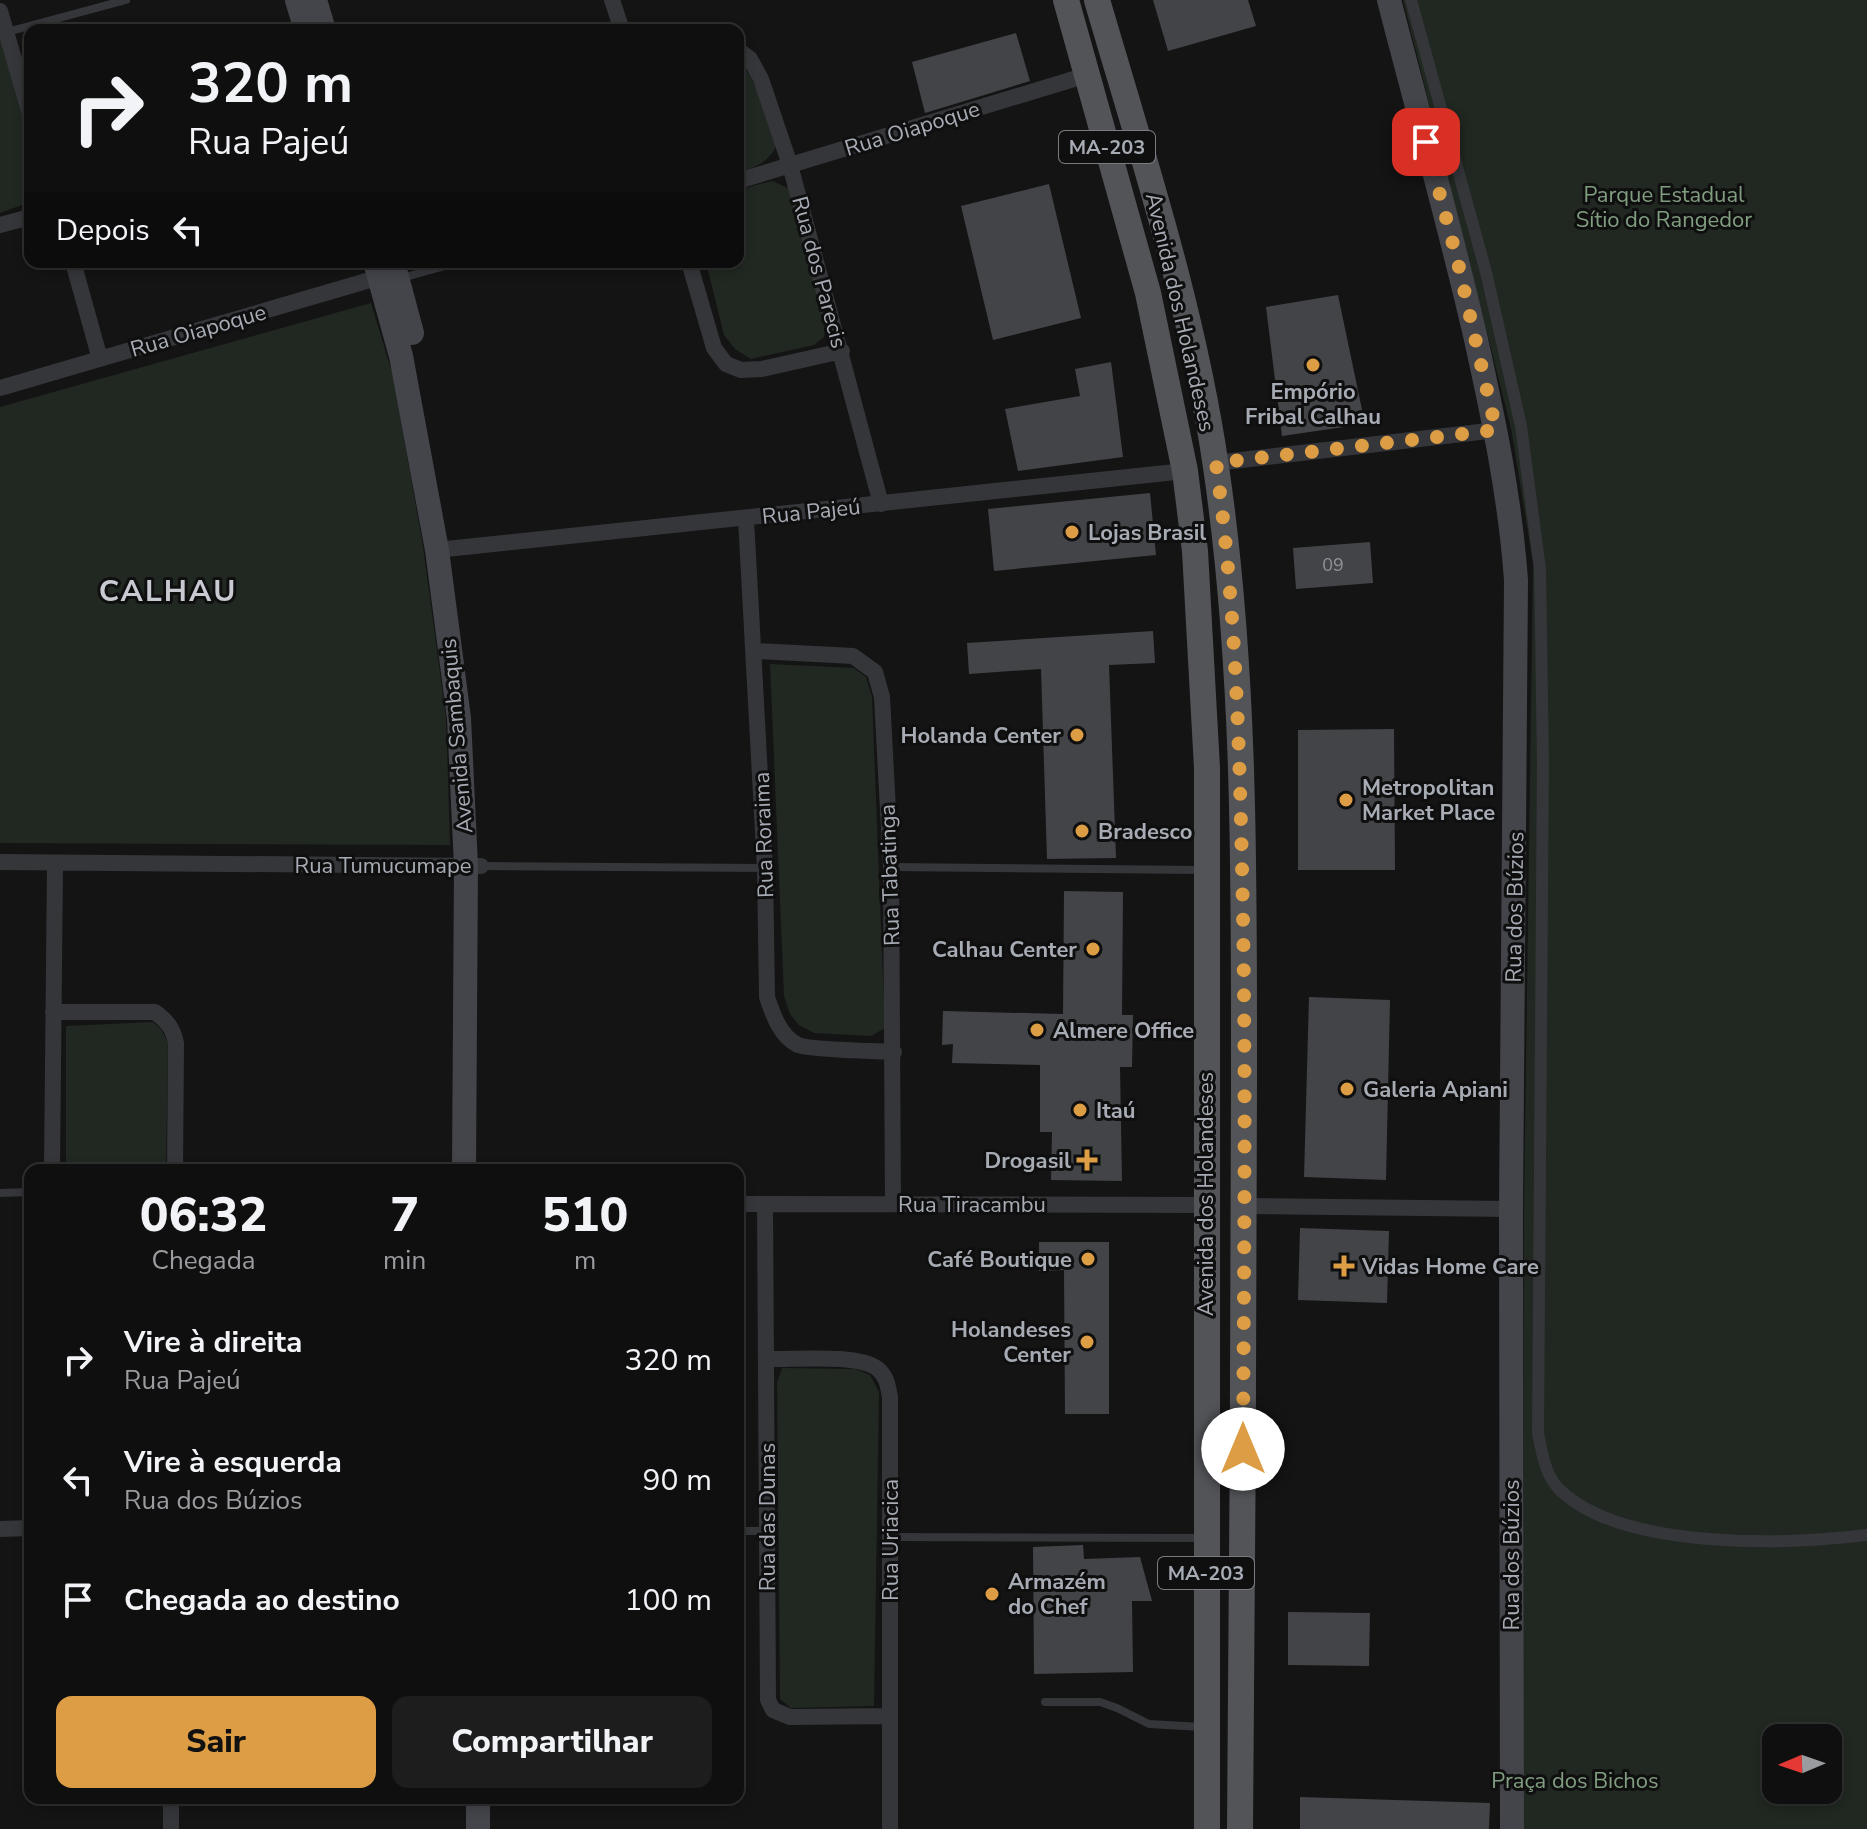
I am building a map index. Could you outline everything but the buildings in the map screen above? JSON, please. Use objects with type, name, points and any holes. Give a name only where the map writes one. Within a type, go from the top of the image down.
[{"type":"main road","points":[[297,0],[304,24]]},
{"type":"main road","points":[[315,0],[322,24]]},
{"type":"main road","name":"Avenida dos Holandeses","points":[[1066,0],[1148,293],[1192,514],[1202,638],[1207,768],[1207,1829]]},
{"type":"main road","name":"Avenida dos Holandeses","points":[[1097,0],[1168,245],[1201,377],[1216,463],[1234,634],[1244,997],[1240,1829]]},
{"type":"main road","name":"Rua dos Búzios","points":[[1389,0],[1458,263],[1496,430],[1507,490],[1516,580],[1511,1209],[1512,1829]]},
{"type":"main road","name":"Avenida Sambaquis","points":[[388,271],[415,348],[473,723],[480,1164]]},
{"type":"main road","name":"Avenida Sambaquis","points":[[464,1164],[474,866]]},
{"type":"main road","points":[[1206,1118],[1221,1117],[1228,1121],[1231,1130],[1233,1257],[1236,1269],[1244,1279]]},
{"type":"main road","points":[[1205,1316],[1213,1344],[1212,1442],[1215,1448],[1221,1450],[1243,1449]]},
{"type":"main road","points":[[462,1804],[462,1829]]},
{"type":"main road","points":[[478,1804],[478,1829]]},
{"type":"street","points":[[612,0],[620,24]]},
{"type":"street","points":[[1411,0],[1486,272],[1521,426],[1540,569],[1543,777],[1538,1433],[1545,1463],[1557,1488],[1581,1507],[1607,1519],[1657,1532],[1732,1541],[1825,1540],[1867,1535]]},
{"type":"street","points":[[0,11],[24,94]]},
{"type":"street","name":"Rua dos Parecis","points":[[744,54],[761,79],[790,165],[881,504]]},
{"type":"street","name":"Rua Oiapoque","points":[[744,179],[1087,75]]},
{"type":"street","points":[[0,225],[24,219]]},
{"type":"street","points":[[75,268],[100,359]]},
{"type":"street","points":[[691,268],[714,348],[726,364],[741,370],[762,369],[842,351]]},
{"type":"street","name":"Rua Oiapoque","points":[[0,388],[388,271]]},
{"type":"street","points":[[1216,463],[1496,430]]},
{"type":"street","name":"Rua Pajeú","points":[[444,550],[1185,471]]},
{"type":"street","name":"Rua Roraima","points":[[746,519],[765,868],[767,997],[774,1018],[785,1034],[800,1046],[894,1052]]},
{"type":"street","name":"Rua Tabatinga","points":[[755,651],[853,656],[875,672],[882,697],[891,867],[893,1204]]},
{"type":"street","name":"Rua Tumucumape","points":[[0,862],[474,866]]},
{"type":"street","points":[[52,1164],[55,863]]},
{"type":"street","points":[[53,1012],[155,1012],[165,1019],[176,1043],[175,1164]]},
{"type":"street","name":"Rua Tiracambu","points":[[744,1204],[1205,1205]]},
{"type":"street","name":"Rua das Dunas","points":[[765,1204],[768,1700],[773,1710],[790,1717],[890,1716]]},
{"type":"street","points":[[1244,1206],[1511,1209]]},
{"type":"street","name":"Rua Uriacica","points":[[766,1359],[856,1360],[877,1368],[886,1378],[890,1397],[890,1829]]},
{"type":"street","points":[[0,1529],[24,1528]]},
{"type":"street","points":[[171,1804],[171,1829]]},
{"type":"lane","points":[[36,24],[126,0]]},
{"type":"lane","points":[[6,32],[24,27]]},
{"type":"lane","points":[[388,271],[412,268]]},
{"type":"lane","name":"Rua Tumucumape","points":[[474,866],[765,868]]},
{"type":"lane","points":[[891,867],[1206,870]]},
{"type":"lane","points":[[0,1193],[24,1192]]},
{"type":"lane","points":[[744,1531],[767,1531]]},
{"type":"lane","points":[[890,1537],[1206,1538]]},
{"type":"lane","points":[[1045,1702],[1100,1702],[1149,1724],[1207,1727]]},
{"type":"green space","name":"Parque Estadual Sítio do Rangedor","points":[[1403,0],[1867,0],[1867,1829],[1524,1829],[1524,1208],[1533,563],[1511,428]]},
{"type":"green space","points":[[0,36],[24,116],[24,204],[0,213]]},
{"type":"green space","points":[[744,67],[756,88],[776,147],[760,164],[744,171]]},
{"type":"green space","points":[[772,181],[790,189],[826,324],[824,337],[814,345],[751,359],[735,349],[724,335],[707,268],[744,268],[744,188]]},
{"type":"green space","points":[[371,303],[393,376],[423,546],[446,717],[450,845],[0,843],[0,407]]},
{"type":"green space","points":[[770,664],[854,668],[866,677],[872,697],[885,1028],[871,1036],[814,1033],[799,1025],[790,1014],[784,996]]},
{"type":"green space","points":[[153,1022],[161,1029],[168,1043],[166,1164],[66,1164],[66,1026]]},
{"type":"green space","points":[[782,1368],[855,1369],[870,1375],[879,1392],[874,1706],[791,1708],[780,1699],[777,1383]]},
{"type":"place","name":"Empório Fribal Calhau","points":[[1313,365]]},
{"type":"place","name":"Lojas Brasil","points":[[1072,532]]},
{"type":"place","name":"Holanda Center","points":[[1077,735]]},
{"type":"place","name":"Metropolitan Market Place","points":[[1346,800]]},
{"type":"place","name":"Bradesco","points":[[1082,831]]},
{"type":"place","name":"Calhau Center","points":[[1093,949]]},
{"type":"place","name":"Almere Office","points":[[1037,1030]]},
{"type":"place","name":"Galeria Apiani","points":[[1347,1089]]},
{"type":"place","name":"Itaú","points":[[1080,1110]]},
{"type":"place","name":"Drogasil","points":[[1087,1160]]},
{"type":"place","name":"Café Boutique","points":[[1088,1259]]},
{"type":"place","name":"Vidas Home Care","points":[[1344,1266]]},
{"type":"place","name":"Holandeses Center","points":[[1087,1342]]},
{"type":"place","name":"Armazém do Chef","points":[[992,1594]]},
{"type":"district","name":"CALHAU","points":[[168,591]]},
{"type":"route","points":[[1243,1449],[1244,997],[1239,730],[1236,648],[1216,463],[1496,430],[1458,263],[1426,142]]},
{"type":"park label","name":"Praça dos Bichos","points":[[1575,1780]]}]
